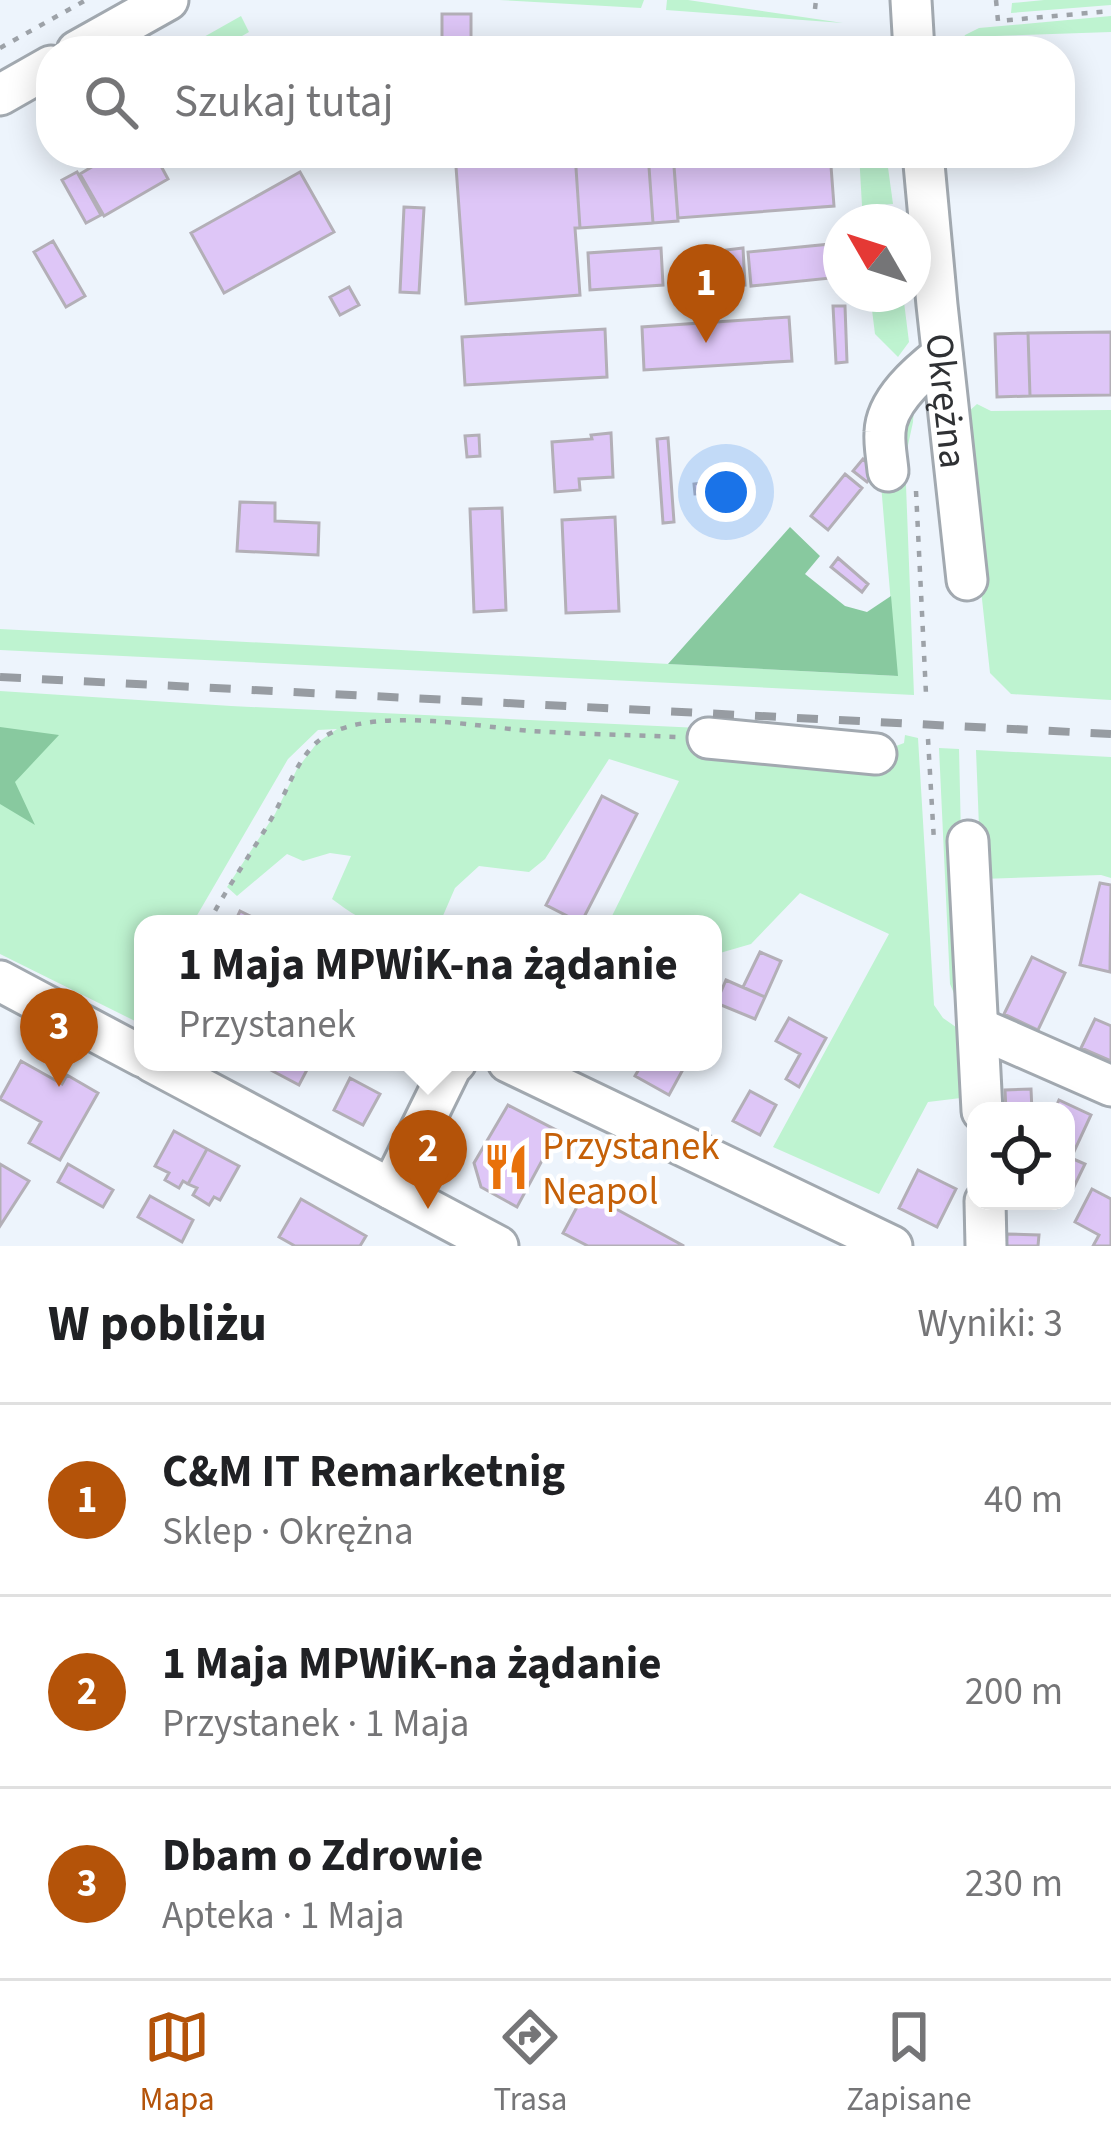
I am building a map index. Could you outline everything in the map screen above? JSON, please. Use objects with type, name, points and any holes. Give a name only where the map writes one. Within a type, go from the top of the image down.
[{"type":"street","points":[[911,0],[913,36]]},
{"type":"street","points":[[101,36],[159,2]]},
{"type":"street","points":[[0,95],[36,75]]},
{"type":"street","name":"Okrężna","points":[[924,168],[967,580]]},
{"type":"street","points":[[902,479],[885,430],[888,414],[920,373],[942,356]]},
{"type":"street","points":[[708,738],[876,754]]},
{"type":"street","points":[[968,841],[982,1102]]},
{"type":"street","points":[[0,982],[134,1052]]},
{"type":"street","points":[[979,1028],[1111,1086]]},
{"type":"street","points":[[169,1071],[498,1246]]},
{"type":"street","points":[[392,1190],[452,1071]]},
{"type":"street","points":[[527,1071],[892,1246]]},
{"type":"street","points":[[985,1210],[986,1246]]},
{"type":"path","points":[[0,48],[86,0]]},
{"type":"path","points":[[815,9],[817,0]]},
{"type":"path","points":[[996,0],[998,21],[1111,11]]},
{"type":"path","points":[[902,479],[926,694]]},
{"type":"path","points":[[213,915],[297,769],[317,743],[341,729],[373,722],[450,722],[708,738]]},
{"type":"green space","points":[[499,0],[644,0],[641,8]]},
{"type":"green space","points":[[667,0],[688,0],[843,23],[666,10]]},
{"type":"green space","points":[[1111,0],[1111,5],[1011,13],[1012,3]]},
{"type":"green space","points":[[241,16],[249,32],[242,36],[206,36]]},
{"type":"green space","points":[[1111,16],[1111,32],[965,36],[979,28]]},
{"type":"green space","points":[[860,168],[888,168],[893,204],[862,204]]},
{"type":"green space","points":[[872,312],[905,312],[909,342],[898,357],[875,334]]},
{"type":"green space","points":[[915,391],[905,459],[914,695],[0,650],[0,629],[897,676],[880,472],[894,453]]},
{"type":"green space","points":[[977,404],[991,411],[1111,410],[1111,700],[1011,694],[990,673],[968,412]]},
{"type":"green space","points":[[790,527],[820,556],[805,574],[845,606],[867,612],[891,596],[898,676],[668,664]]},
{"type":"green space","points":[[0,691],[700,728],[875,754],[904,743],[905,735],[918,738],[934,1005],[963,1032],[969,1097],[928,1102],[879,1194],[773,1147],[889,934],[800,893],[751,944],[722,952],[722,915],[612,915],[679,781],[609,759],[545,859],[529,872],[479,866],[455,888],[443,915],[352,913],[332,899],[351,856],[330,853],[303,861],[287,854],[237,896],[227,887],[275,814],[297,769],[317,743],[337,729],[318,730],[288,759],[197,915],[134,915],[134,1021],[0,954]]},
{"type":"green space","points":[[0,727],[59,735],[15,782],[35,825],[0,804]]},
{"type":"green space","points":[[939,748],[959,749],[965,1010],[950,984]]},
{"type":"green space","points":[[976,750],[1111,757],[1111,878],[981,879]]},
{"type":"building","points":[[442,14],[471,14],[471,36],[442,36]]},
{"type":"building","points":[[90,168],[162,168],[168,179],[104,216],[80,174]]},
{"type":"building","points":[[456,168],[576,168],[580,295],[466,304]]},
{"type":"building","points":[[576,168],[649,168],[653,223],[580,228]]},
{"type":"building","points":[[649,168],[674,168],[678,221],[653,223]]},
{"type":"building","points":[[674,168],[831,168],[834,204],[678,218]]},
{"type":"building","points":[[77,172],[101,215],[86,223],[62,180]]},
{"type":"building","points":[[300,172],[334,232],[224,293],[191,233]]},
{"type":"building","points":[[404,207],[424,208],[419,293],[400,292]]},
{"type":"building","points":[[53,241],[85,296],[66,307],[34,252]]},
{"type":"building","points":[[823,245],[823,279],[751,286],[748,252]]},
{"type":"building","points":[[661,248],[663,285],[590,290],[588,253]]},
{"type":"building","points":[[743,248],[745,285],[728,286],[726,250]]},
{"type":"building","points":[[349,287],[359,305],[340,315],[330,297]]},
{"type":"building","points":[[833,312],[845,312],[847,362],[836,363]]},
{"type":"building","points":[[789,317],[792,361],[644,370],[642,327]]},
{"type":"building","points":[[605,329],[607,377],[465,385],[462,337]]},
{"type":"building","points":[[1111,332],[1111,395],[1030,396],[1028,333]]},
{"type":"building","points":[[1028,333],[1030,396],[997,397],[995,334]]},
{"type":"building","points":[[611,433],[613,477],[579,479],[580,490],[555,492],[552,442]]},
{"type":"building","points":[[479,435],[480,456],[467,457],[465,436]]},
{"type":"building","points":[[668,438],[674,522],[663,523],[657,439]]},
{"type":"building","points":[[863,459],[876,471],[867,482],[853,471]]},
{"type":"building","points":[[845,474],[862,488],[828,530],[811,516]]},
{"type":"building","points":[[710,482],[711,493],[695,494],[694,484]]},
{"type":"building","points":[[240,502],[275,503],[275,521],[319,523],[318,555],[237,551]]},
{"type":"building","points":[[502,508],[506,610],[474,612],[470,509]]},
{"type":"building","points":[[615,517],[619,611],[566,613],[562,520]]},
{"type":"building","points":[[838,558],[868,584],[862,592],[831,567]]},
{"type":"building","points":[[602,796],[637,814],[585,915],[565,915],[546,905]]},
{"type":"building","points":[[1100,883],[1111,885],[1110,972],[1080,965]]},
{"type":"building","points":[[760,952],[781,961],[765,997],[743,987]]},
{"type":"building","points":[[1032,957],[1065,973],[1038,1030],[1004,1014]]},
{"type":"building","points":[[726,980],[765,997],[755,1019],[722,1005]]},
{"type":"building","points":[[789,1018],[826,1038],[799,1087],[786,1079],[800,1054],[776,1041]]},
{"type":"building","points":[[1095,1019],[1111,1026],[1111,1061],[1081,1048]]},
{"type":"building","points":[[21,1061],[62,1084],[67,1075],[98,1093],[60,1160],[29,1143],[41,1122],[0,1099]]},
{"type":"building","points":[[273,1071],[306,1071],[299,1085]]},
{"type":"building","points":[[638,1071],[682,1071],[669,1095],[635,1076]]},
{"type":"building","points":[[350,1078],[380,1094],[363,1125],[334,1110]]},
{"type":"building","points":[[1031,1089],[1032,1102],[1006,1102],[1005,1090]]},
{"type":"building","points":[[750,1091],[776,1105],[760,1135],[733,1121]]},
{"type":"building","points":[[508,1105],[558,1131],[517,1207],[481,1187],[474,1163]]},
{"type":"building","points":[[1075,1108],[1091,1115],[1075,1149]]},
{"type":"building","points":[[174,1131],[207,1149],[188,1184],[183,1181],[179,1188],[165,1180],[169,1173],[155,1166]]},
{"type":"building","points":[[207,1149],[239,1166],[220,1200],[214,1197],[209,1205],[193,1195],[197,1188],[188,1184]]},
{"type":"building","points":[[1075,1160],[1085,1164],[1075,1185]]},
{"type":"building","points":[[0,1164],[29,1181],[0,1226]]},
{"type":"building","points":[[68,1164],[113,1190],[103,1207],[58,1182]]},
{"type":"building","points":[[918,1170],[956,1189],[937,1227],[899,1208]]},
{"type":"building","points":[[1092,1189],[1111,1199],[1111,1246],[1093,1246],[1099,1235],[1075,1222]]},
{"type":"building","points":[[585,1192],[684,1246],[588,1246],[563,1233]]},
{"type":"building","points":[[150,1196],[193,1220],[182,1242],[138,1217]]},
{"type":"building","points":[[301,1199],[366,1236],[360,1246],[295,1246],[279,1237]]},
{"type":"building","points":[[1007,1234],[1039,1235],[1038,1246],[1006,1246]]},
{"type":"railway","points":[[0,677],[1111,734]]},
{"type":"place","name":"C&M IT Remarketnig","points":[[706,343]]},
{"type":"place","name":"Dbam o Zdrowie","points":[[59,1087]]},
{"type":"place","name":"Przystanek Neapol","points":[[506,1167]]},
{"type":"place","name":"1 Maja MPWiK-na żądanie","points":[[428,1209]]}]
